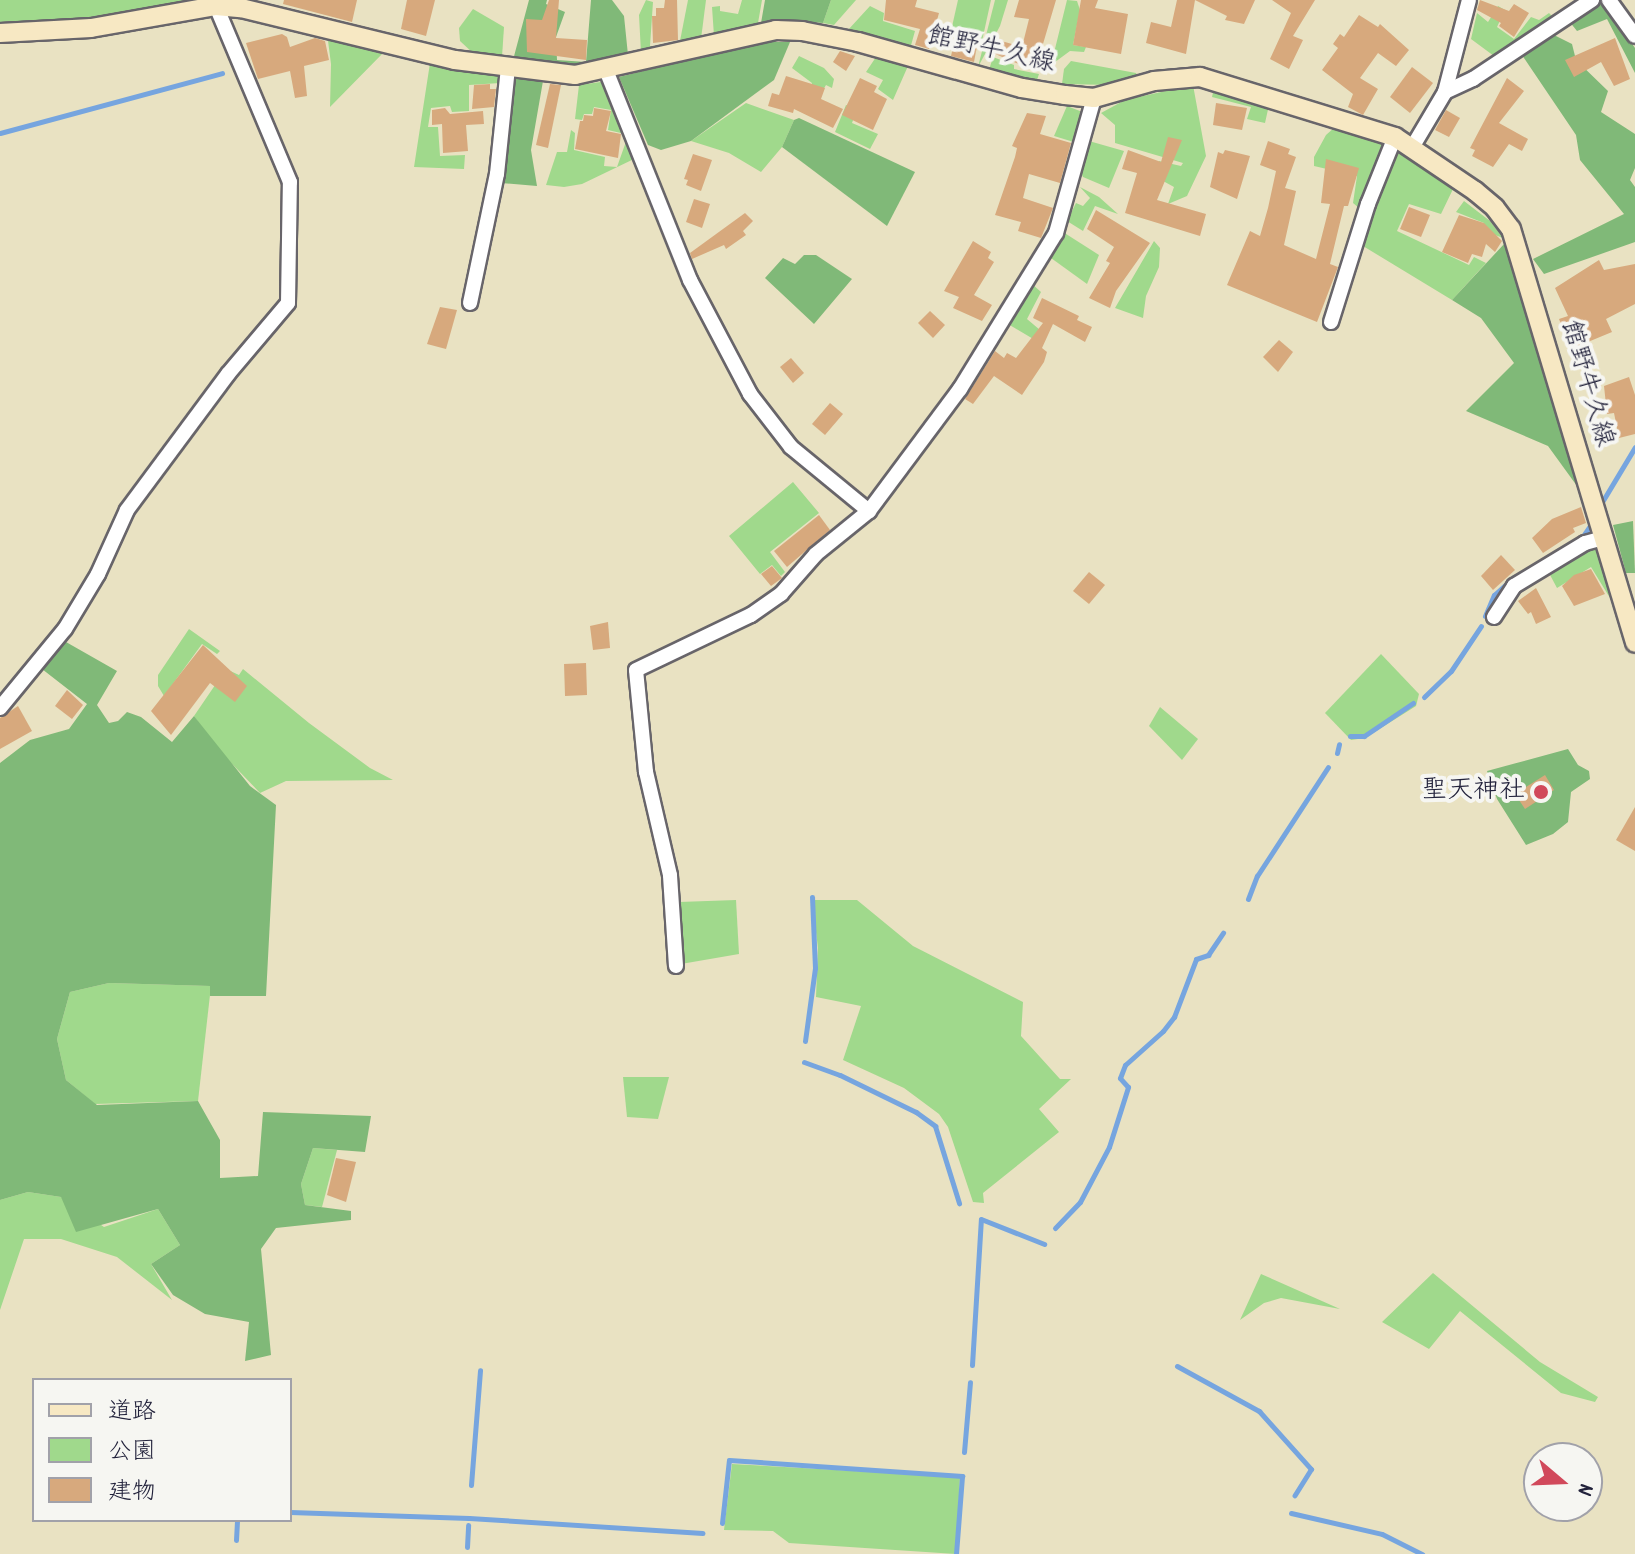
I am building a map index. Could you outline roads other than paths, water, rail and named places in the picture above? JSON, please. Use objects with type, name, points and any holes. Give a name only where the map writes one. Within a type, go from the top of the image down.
[{"type":"main road","name":"館野牛久線","points":[[0,33],[91,28],[216,3],[291,18],[455,60],[575,75],[776,30],[802,31],[858,42],[944,69],[1033,91],[1094,98],[1154,81],[1200,77],[1395,137],[1413,146],[1485,199],[1511,229],[1635,643]]},
{"type":"street","points":[[1413,146],[1445,92],[1469,0]]},
{"type":"street","points":[[1445,92],[1473,79],[1592,0]]},
{"type":"street","points":[[1609,0],[1635,36]]},
{"type":"street","points":[[0,708],[65,629],[98,574],[127,510],[228,374],[288,303],[290,182],[216,3]]},
{"type":"street","points":[[470,303],[497,174],[508,68]]},
{"type":"street","points":[[606,70],[690,280],[750,394],[791,447],[869,511]]},
{"type":"street","points":[[676,966],[670,875],[646,772],[636,670],[751,615],[781,594],[816,554],[869,511],[960,389],[1056,233],[1094,98]]},
{"type":"street","points":[[1331,322],[1368,204],[1395,137]]},
{"type":"street","points":[[1494,617],[1514,586],[1585,543],[1604,538]]},
{"type":"waterway","points":[[0,133],[222,73]]},
{"type":"waterway","points":[[1602,502],[1635,447]]},
{"type":"waterway","points":[[1581,539],[1591,524]]},
{"type":"waterway","points":[[1532,567],[1544,560]]},
{"type":"waterway","points":[[1485,616],[1494,595],[1514,577]]},
{"type":"waterway","points":[[1424,697],[1451,671],[1481,626]]},
{"type":"waterway","points":[[1350,736],[1364,736],[1413,703]]},
{"type":"waterway","points":[[1337,753],[1339,744]]},
{"type":"waterway","points":[[1248,899],[1257,876],[1328,767]]},
{"type":"waterway","points":[[805,1041],[815,968],[812,897]]},
{"type":"waterway","points":[[1055,1228],[1080,1202],[1109,1147],[1128,1087],[1120,1078],[1125,1065],[1174,1017],[1196,959],[1208,955],[1223,933]]},
{"type":"waterway","points":[[804,1062],[840,1075],[916,1112],[935,1126],[959,1203]]},
{"type":"waterway","points":[[972,1365],[981,1219],[1044,1244]]},
{"type":"waterway","points":[[1177,1366],[1259,1411],[1311,1469],[1295,1495]]},
{"type":"waterway","points":[[471,1485],[480,1370]]},
{"type":"waterway","points":[[964,1452],[970,1382]]},
{"type":"waterway","points":[[722,1523],[729,1460],[962,1476],[956,1554]]},
{"type":"waterway","points":[[292,1512],[469,1518],[703,1533]]},
{"type":"waterway","points":[[1291,1513],[1382,1534],[1422,1554]]},
{"type":"waterway","points":[[236,1540],[237,1522]]},
{"type":"waterway","points":[[467,1547],[468,1525]]},
{"type":"place","name":"聖天神社","points":[[1541,792]]}]
